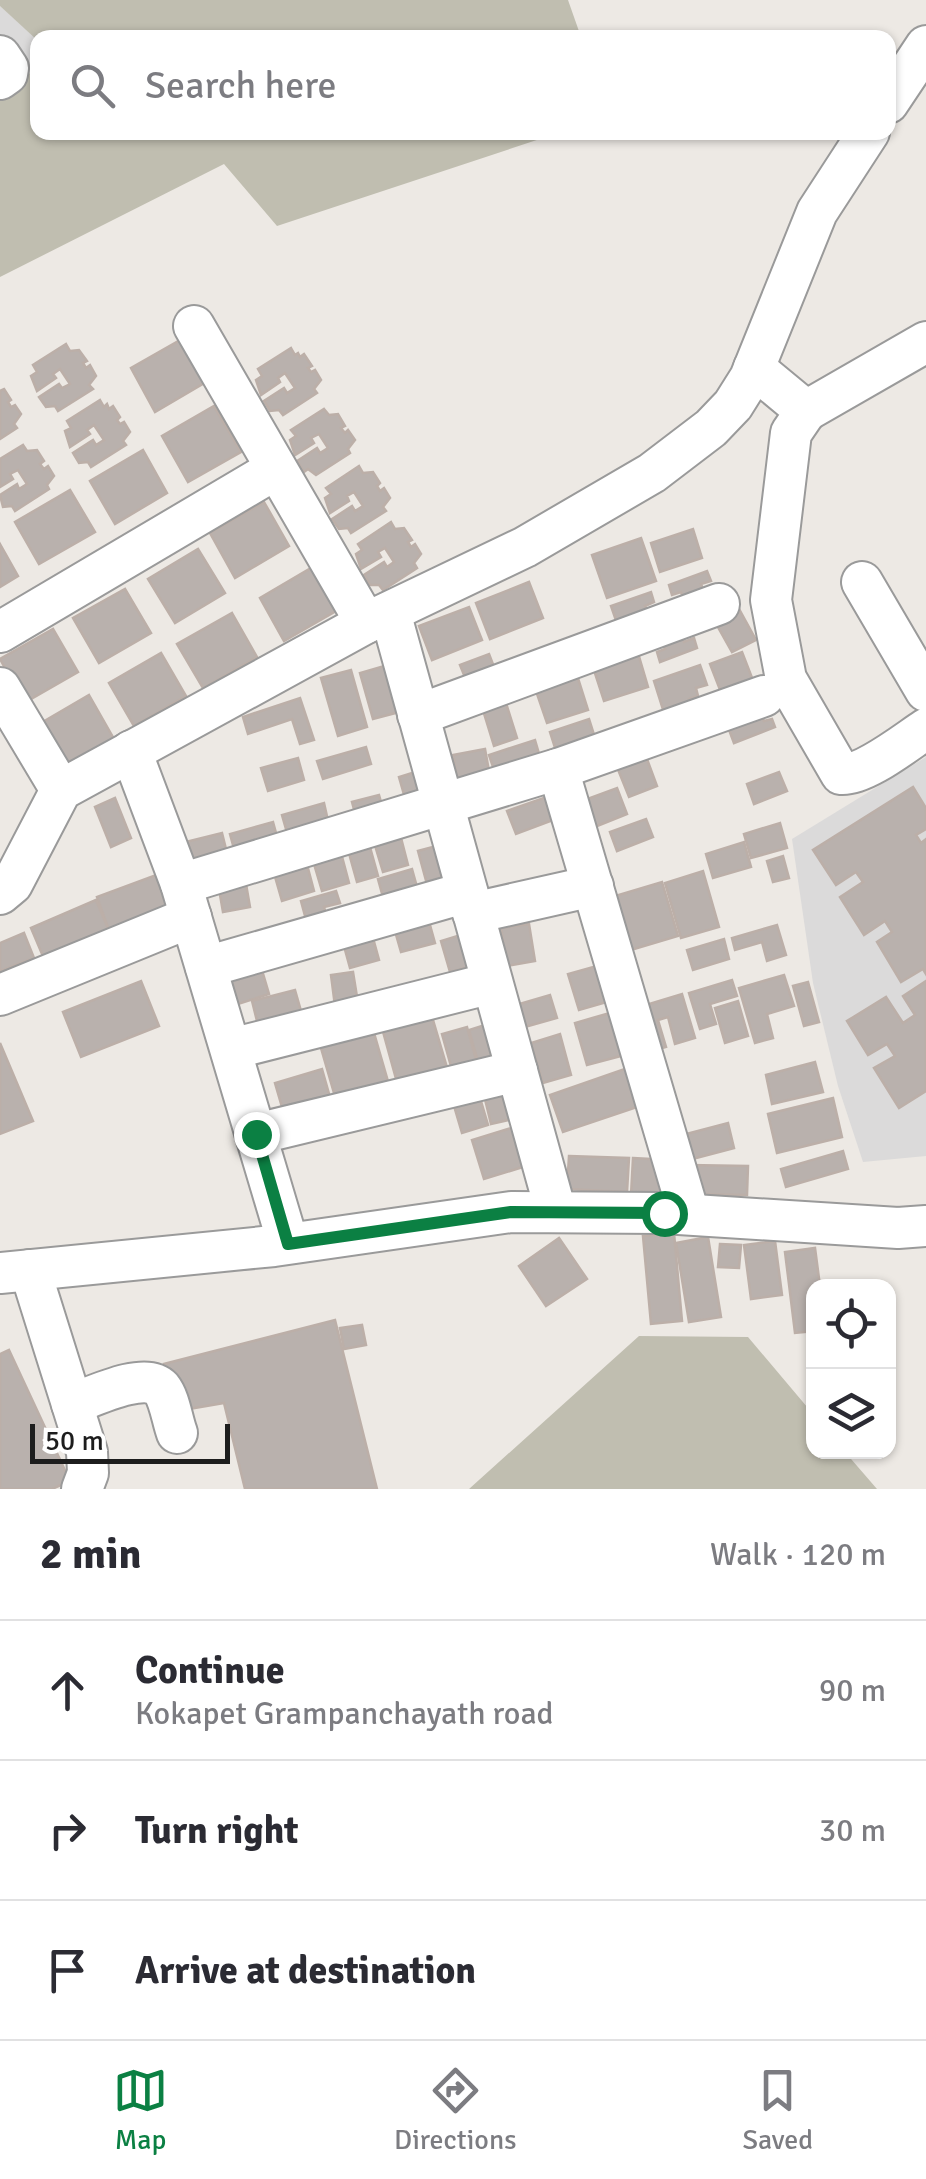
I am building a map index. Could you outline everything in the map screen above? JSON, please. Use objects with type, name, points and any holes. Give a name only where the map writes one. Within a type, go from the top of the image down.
[{"type":"street","points":[[896,91],[926,46]]},
{"type":"street","points":[[0,56],[8,68],[0,80]]},
{"type":"street","points":[[0,894],[12,884],[60,790],[378,618],[525,548],[652,473],[710,428],[733,406],[754,368],[817,212],[864,140]]},
{"type":"street","points":[[194,326],[276,469],[378,618],[418,714],[556,1212]]},
{"type":"street","points":[[926,342],[806,410],[791,433],[771,600],[786,680],[841,774],[851,775],[926,728]]},
{"type":"street","points":[[754,368],[806,410]]},
{"type":"street","points":[[0,632],[276,469]]},
{"type":"street","points":[[862,582],[926,691]]},
{"type":"street","points":[[418,714],[719,604]]},
{"type":"street","points":[[0,688],[60,790]]},
{"type":"street","points":[[0,995],[186,901],[444,804],[764,696]]},
{"type":"street","points":[[131,751],[186,901],[288,1244]]},
{"type":"street","points":[[558,768],[690,1214]]},
{"type":"street","points":[[206,966],[470,902],[593,886]]},
{"type":"street","points":[[231,1049],[492,982]]},
{"type":"street","points":[[256,1134],[517,1072]]},
{"type":"street","points":[[82,1489],[88,1473],[87,1452],[72,1404],[15,1271],[288,1244],[511,1212],[690,1214],[898,1228],[926,1226]]},
{"type":"street","points":[[72,1404],[145,1380],[158,1385],[165,1394],[176,1433]]},
{"type":"shaded area","points":[[0,0],[568,0],[579,30],[30,30],[30,34],[0,6]]},
{"type":"shaded area","points":[[0,6],[30,33],[30,73],[0,91]]},
{"type":"shaded area","points":[[30,73],[30,140],[537,140],[277,226],[224,164],[0,277],[0,91]]},
{"type":"shaded area","points":[[926,757],[926,1156],[863,1162],[838,1086],[813,983],[792,839]]},
{"type":"shaded area","points":[[639,1336],[748,1337],[806,1406],[806,1459],[851,1459],[877,1489],[469,1489]]},
{"type":"building","points":[[182,339],[206,382],[155,412],[131,368]]},
{"type":"building","points":[[66,344],[70,351],[79,350],[87,361],[83,363],[86,368],[90,365],[96,376],[89,385],[93,389],[58,411],[55,406],[46,407],[39,397],[59,384],[62,388],[70,384],[60,369],[53,374],[56,378],[37,391],[31,376],[37,372],[33,365]]},
{"type":"building","points":[[291,348],[295,355],[304,354],[312,366],[308,368],[311,372],[315,370],[321,380],[314,389],[317,393],[283,415],[279,410],[270,411],[264,401],[284,388],[287,393],[295,388],[285,373],[278,378],[280,382],[261,395],[256,380],[262,376],[258,369]]},
{"type":"building","points":[[4,389],[11,407],[15,405],[21,414],[14,424],[17,428],[0,439],[0,391]]},
{"type":"building","points":[[100,400],[104,407],[113,406],[120,417],[117,420],[120,424],[124,422],[130,432],[123,441],[126,445],[91,467],[88,462],[79,463],[73,453],[93,440],[96,445],[104,440],[94,425],[87,430],[90,434],[70,447],[65,431],[71,428],[67,421]]},
{"type":"building","points":[[214,406],[241,452],[188,482],[162,436]]},
{"type":"building","points":[[324,409],[329,415],[338,414],[345,426],[341,428],[345,433],[348,430],[355,440],[348,449],[350,453],[316,475],[308,469],[304,472],[297,461],[317,448],[320,453],[328,448],[319,434],[311,438],[314,443],[295,455],[290,440],[296,436],[291,430]]},
{"type":"building","points":[[23,445],[27,451],[37,450],[44,461],[40,464],[44,469],[48,466],[54,476],[47,485],[49,489],[15,511],[12,506],[3,507],[0,495],[17,484],[19,489],[27,484],[18,470],[10,474],[13,479],[0,487],[0,459]]},
{"type":"building","points":[[143,450],[167,493],[115,524],[90,481]]},
{"type":"building","points":[[359,466],[363,473],[373,472],[380,491],[384,488],[390,498],[383,507],[386,511],[351,533],[348,528],[339,529],[332,519],[352,506],[355,511],[363,506],[354,492],[347,496],[349,501],[330,513],[325,498],[331,494],[326,488]]},
{"type":"building","points":[[70,490],[95,532],[39,564],[15,522]]},
{"type":"building","points":[[264,502],[289,546],[235,578],[210,533]]},
{"type":"building","points":[[391,522],[395,529],[404,528],[412,540],[408,542],[411,547],[415,544],[421,554],[414,563],[417,568],[383,590],[379,585],[370,585],[364,575],[384,562],[387,567],[394,562],[385,548],[378,552],[381,557],[361,569],[356,554],[362,550],[358,544]]},
{"type":"building","points":[[693,529],[702,558],[660,572],[651,543]]},
{"type":"building","points":[[641,538],[656,581],[607,598],[592,555]]},
{"type":"building","points":[[0,544],[18,576],[0,587]]},
{"type":"building","points":[[198,549],[225,593],[175,623],[148,579]]},
{"type":"building","points":[[311,568],[336,611],[284,641],[260,598]]},
{"type":"building","points":[[707,571],[711,581],[701,584],[704,592],[684,600],[681,592],[672,595],[669,585]]},
{"type":"building","points":[[529,582],[543,618],[490,639],[476,603]]},
{"type":"building","points":[[125,589],[151,633],[99,663],[73,618]]},
{"type":"building","points":[[651,592],[654,602],[645,606],[648,613],[621,635],[611,606]]},
{"type":"building","points":[[469,607],[482,640],[432,660],[419,626]]},
{"type":"building","points":[[738,607],[756,640],[732,652],[714,620]]},
{"type":"building","points":[[232,613],[257,657],[203,688],[177,644]]},
{"type":"building","points":[[53,629],[78,672],[24,703],[0,659]]},
{"type":"building","points":[[681,636],[684,642],[694,638],[697,648],[660,662],[657,652],[665,649],[663,643]]},
{"type":"building","points":[[742,652],[754,683],[722,695],[710,664]]},
{"type":"building","points":[[161,653],[186,696],[134,726],[109,683]]},
{"type":"building","points":[[638,653],[648,687],[604,701],[593,667]]},
{"type":"building","points":[[489,654],[499,680],[471,692],[460,665]]},
{"type":"building","points":[[391,664],[403,711],[373,719],[360,673]]},
{"type":"building","points":[[700,665],[707,685],[696,688],[698,696],[689,699],[691,707],[665,716],[654,681]]},
{"type":"building","points":[[351,670],[367,727],[338,736],[321,678]]},
{"type":"building","points":[[576,672],[588,710],[547,723],[534,685]]},
{"type":"building","points":[[89,695],[114,739],[61,769],[36,726]]},
{"type":"building","points":[[300,698],[314,740],[300,744],[292,719],[248,734],[243,717]]},
{"type":"building","points":[[506,703],[517,738],[494,746],[483,710]]},
{"type":"building","points":[[762,716],[764,721],[772,719],[775,727],[734,743],[725,719]]},
{"type":"building","points":[[589,719],[595,738],[556,751],[550,732]]},
{"type":"building","points":[[535,740],[542,764],[497,779],[489,755]]},
{"type":"building","points":[[366,747],[371,764],[323,779],[317,761]]},
{"type":"building","points":[[485,749],[491,782],[459,789],[453,755]]},
{"type":"building","points":[[644,751],[657,786],[629,797],[615,762]]},
{"type":"building","points":[[298,758],[304,780],[268,791],[261,768]]},
{"type":"building","points":[[415,772],[421,794],[405,798],[399,777]]},
{"type":"building","points":[[779,772],[787,791],[754,804],[747,784]]},
{"type":"building","points":[[913,787],[926,808],[926,829],[916,835],[921,843],[926,839],[926,974],[923,969],[901,982],[877,942],[892,932],[885,921],[864,935],[840,897],[863,882],[856,872],[836,885],[813,850]]},
{"type":"building","points":[[617,788],[627,814],[592,828],[582,801]]},
{"type":"building","points":[[379,795],[383,809],[356,817],[352,802]]},
{"type":"building","points":[[552,795],[561,817],[516,834],[507,811]]},
{"type":"building","points":[[115,798],[131,838],[111,847],[95,807]]},
{"type":"building","points":[[324,803],[329,825],[288,836],[282,815]]},
{"type":"building","points":[[646,819],[653,837],[617,851],[610,832]]},
{"type":"building","points":[[273,822],[279,844],[236,856],[230,834]]},
{"type":"building","points":[[780,823],[787,848],[751,858],[744,834]]},
{"type":"building","points":[[222,833],[228,857],[188,867],[182,843]]},
{"type":"building","points":[[400,834],[408,865],[383,872],[374,842]]},
{"type":"building","points":[[368,840],[378,876],[357,882],[347,846]]},
{"type":"building","points":[[744,842],[751,867],[713,878],[706,854]]},
{"type":"building","points":[[444,844],[455,880],[428,888],[418,851]]},
{"type":"building","points":[[340,849],[349,883],[322,891],[312,857]]},
{"type":"building","points":[[783,856],[789,878],[773,882],[767,861]]},
{"type":"building","points":[[305,857],[314,891],[282,901],[272,866]]},
{"type":"building","points":[[412,869],[420,898],[386,908],[378,879]]},
{"type":"building","points":[[703,871],[719,927],[681,938],[665,883]]},
{"type":"building","points":[[156,875],[171,916],[112,939],[97,897]]},
{"type":"building","points":[[662,882],[678,936],[631,950],[615,896]]},
{"type":"building","points":[[246,884],[250,907],[223,912],[219,889]]},
{"type":"building","points":[[336,891],[340,903],[324,907],[328,921],[308,927],[301,901]]},
{"type":"building","points":[[96,900],[113,940],[48,968],[31,928]]},
{"type":"building","points":[[425,907],[435,943],[401,952],[391,917]]},
{"type":"building","points":[[529,924],[535,961],[507,966],[501,928]]},
{"type":"building","points":[[777,925],[786,955],[767,961],[762,942],[735,950],[732,938]]},
{"type":"building","points":[[370,927],[379,960],[350,968],[341,935]]},
{"type":"building","points":[[24,933],[34,958],[0,971],[0,943]]},
{"type":"building","points":[[467,933],[476,965],[450,972],[441,941]]},
{"type":"building","points":[[724,939],[729,959],[693,970],[687,950]]},
{"type":"building","points":[[259,960],[269,994],[232,1006],[222,971]]},
{"type":"building","points":[[611,962],[621,998],[579,1010],[568,974]]},
{"type":"building","points":[[353,972],[358,1003],[335,1006],[331,975]]},
{"type":"building","points":[[784,975],[794,1006],[767,1014],[773,1038],[755,1043],[739,988]]},
{"type":"building","points":[[732,980],[737,996],[710,1004],[716,1024],[700,1029],[689,993]]},
{"type":"building","points":[[141,981],[159,1026],[81,1057],[63,1012]]},
{"type":"building","points":[[926,981],[926,1091],[899,1108],[874,1068],[895,1056],[887,1044],[868,1055],[847,1021],[886,997],[903,1023],[915,1015],[903,996]]},
{"type":"building","points":[[808,982],[819,1022],[804,1026],[793,986]]},
{"type":"building","points":[[295,990],[303,1018],[259,1029],[252,1001]]},
{"type":"building","points":[[682,994],[695,1038],[675,1044],[668,1017],[658,1020],[666,1047],[652,1051],[639,1007]]},
{"type":"building","points":[[550,995],[557,1018],[525,1027],[519,1004]]},
{"type":"building","points":[[738,1001],[748,1036],[725,1043],[715,1008]]},
{"type":"building","points":[[428,1003],[448,1071],[398,1086],[379,1017]]},
{"type":"building","points":[[620,1010],[632,1053],[587,1065],[575,1023]]},
{"type":"building","points":[[370,1019],[389,1085],[336,1100],[317,1034]]},
{"type":"building","points":[[491,1023],[500,1056],[478,1062],[469,1030]]},
{"type":"building","points":[[467,1027],[479,1070],[454,1077],[442,1034]]},
{"type":"building","points":[[560,1034],[571,1075],[543,1083],[531,1043]]},
{"type":"building","points":[[0,1043],[33,1121],[0,1134]]},
{"type":"building","points":[[815,1062],[823,1092],[772,1104],[766,1075]]},
{"type":"building","points":[[636,1065],[649,1103],[563,1132],[550,1095]]},
{"type":"building","points":[[322,1069],[331,1101],[284,1114],[275,1083]]},
{"type":"building","points":[[509,1084],[517,1118],[491,1124],[483,1091]]},
{"type":"building","points":[[478,1091],[488,1125],[462,1133],[452,1099]]},
{"type":"building","points":[[833,1098],[842,1137],[777,1153],[768,1114]]},
{"type":"building","points":[[728,1123],[734,1148],[685,1161],[679,1136]]},
{"type":"building","points":[[521,1125],[533,1164],[484,1179],[472,1140]]},
{"type":"building","points":[[843,1151],[848,1169],[786,1187],[781,1169]]},
{"type":"building","points":[[569,1156],[629,1158],[627,1192],[567,1189]]},
{"type":"building","points":[[633,1158],[669,1160],[667,1197],[631,1195]]},
{"type":"building","points":[[688,1165],[748,1166],[747,1195],[687,1194]]},
{"type":"building","points":[[674,1233],[682,1321],[651,1324],[643,1236]]},
{"type":"building","points":[[708,1237],[721,1317],[689,1322],[676,1243]]},
{"type":"building","points":[[559,1238],[587,1279],[546,1306],[519,1266]]},
{"type":"building","points":[[775,1241],[782,1295],[751,1299],[744,1245]]},
{"type":"building","points":[[720,1244],[741,1245],[739,1268],[718,1267]]},
{"type":"building","points":[[815,1248],[819,1279],[806,1279],[806,1332],[795,1333],[785,1252]]},
{"type":"building","points":[[335,1320],[377,1489],[245,1489],[224,1403],[177,1411],[164,1364]]},
{"type":"building","points":[[362,1325],[366,1345],[344,1349],[340,1328]]},
{"type":"building","points":[[9,1350],[70,1481],[52,1489],[0,1489],[0,1354]]},
{"type":"route","points":[[256,1134],[288,1244],[511,1212],[664,1213]]}]
